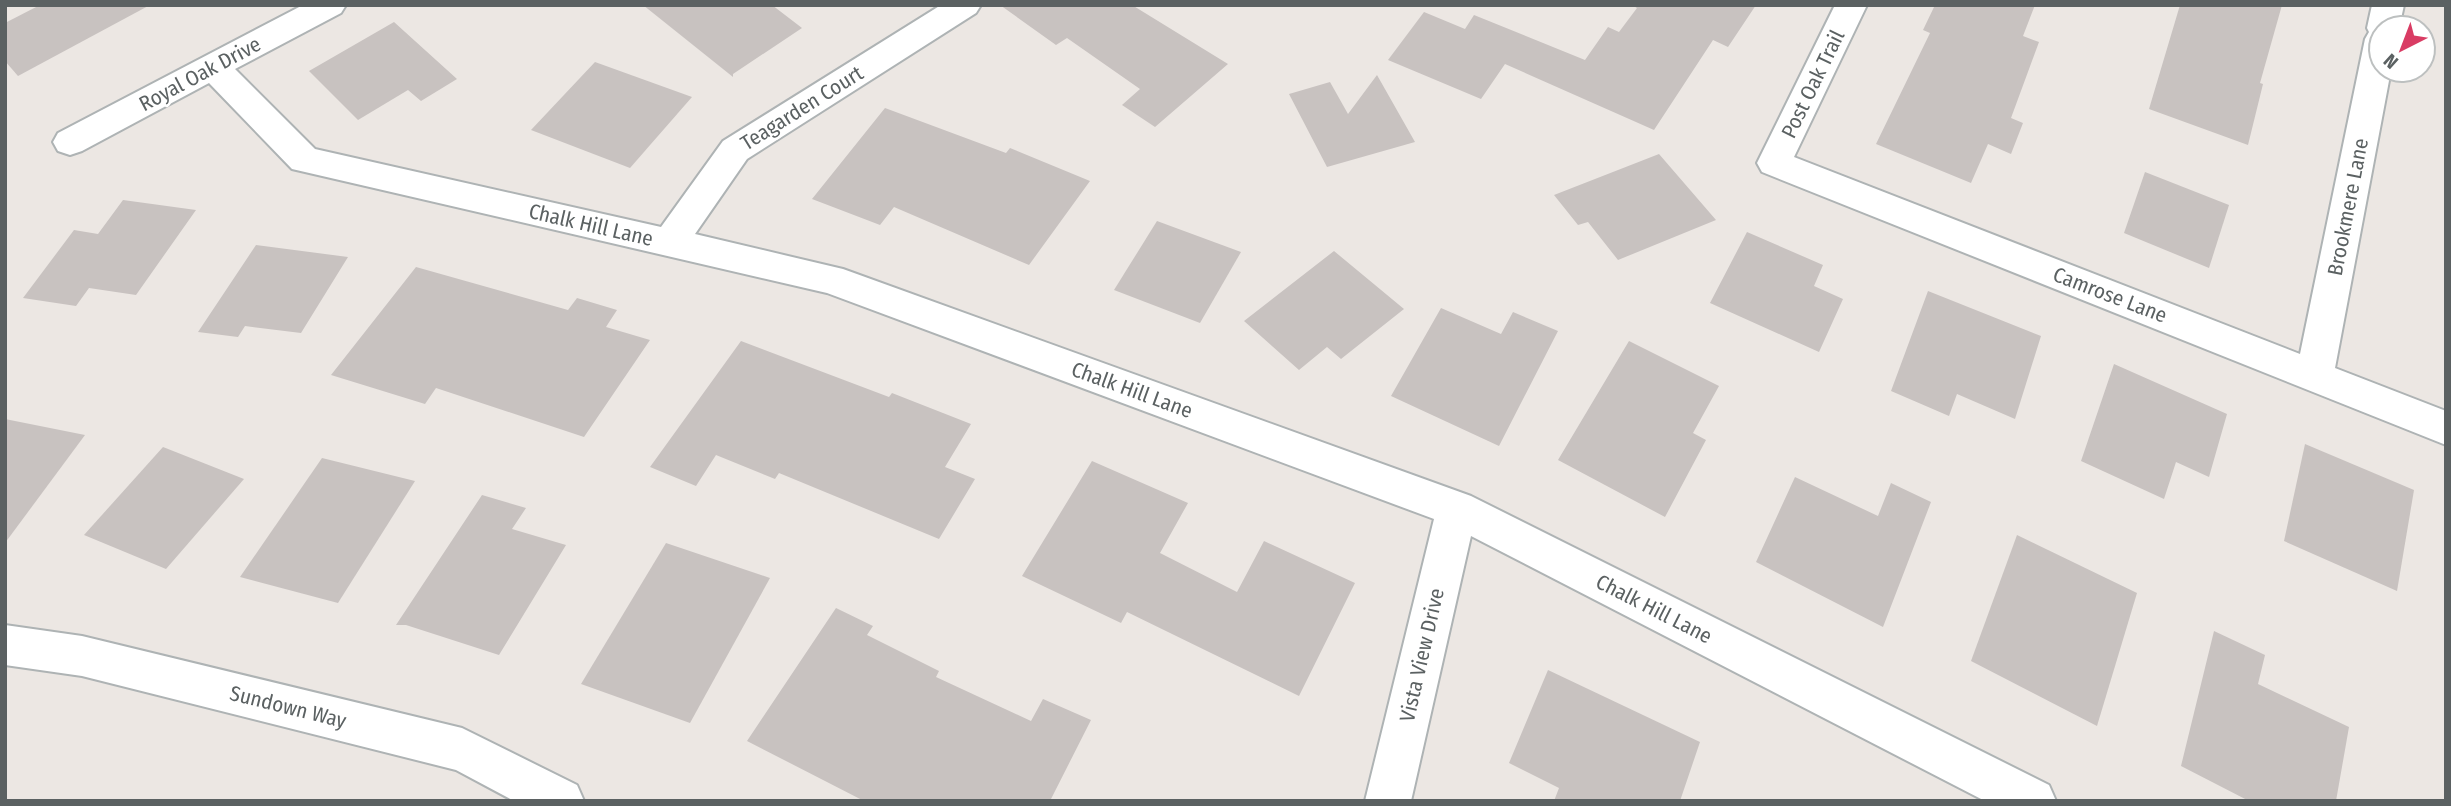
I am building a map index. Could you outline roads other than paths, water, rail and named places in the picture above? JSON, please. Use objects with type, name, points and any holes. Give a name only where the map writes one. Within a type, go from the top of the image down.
[{"type":"street","name":"Royal Oak Drive","points":[[71,142],[330,5]]},
{"type":"street","name":"Teagarden Court","points":[[669,243],[735,150],[965,5]]},
{"type":"street","name":"Post Oak Trail","points":[[1774,163],[1851,5]]},
{"type":"street","name":"Chalk Hill Lane","points":[[213,67],[304,160],[830,279],[1457,509],[2033,801]]},
{"type":"street","name":"Brookmere Lane","points":[[2315,375],[2372,84]]},
{"type":"street","name":"Camrose Lane","points":[[1774,163],[2446,428]]},
{"type":"street","name":"Vista View Drive","points":[[1388,801],[1457,509]]},
{"type":"street","name":"Sundown Way","points":[[5,645],[82,656],[462,750],[561,801]]}]
